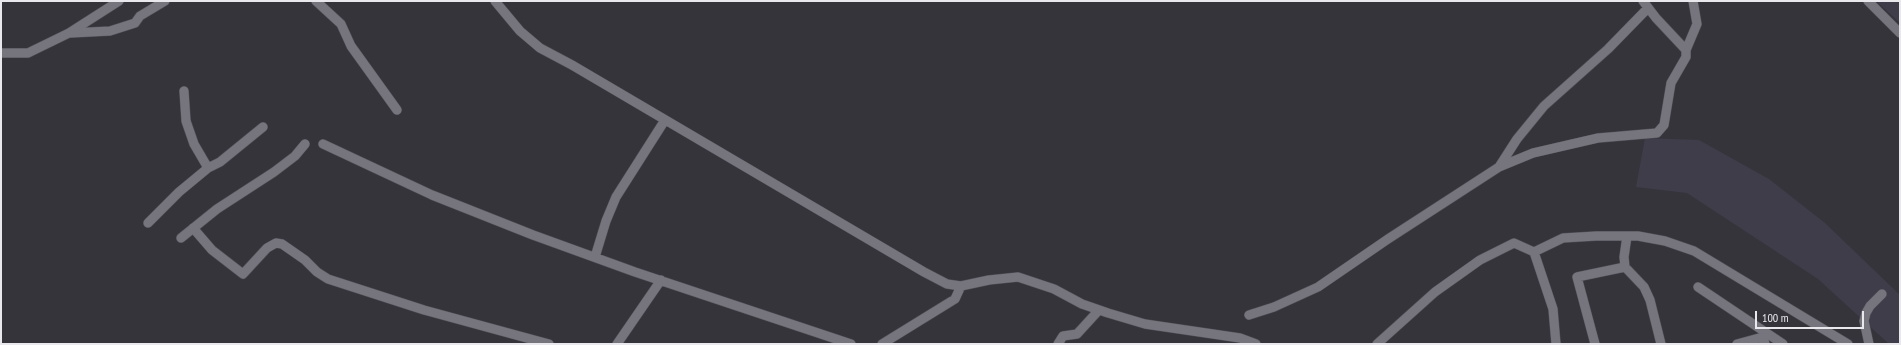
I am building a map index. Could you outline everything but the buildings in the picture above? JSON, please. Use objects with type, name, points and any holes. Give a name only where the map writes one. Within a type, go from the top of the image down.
[{"type":"street","points":[[1,53],[28,53],[69,33],[119,1]]},
{"type":"street","points":[[69,33],[110,31],[135,23],[140,16],[165,1]]},
{"type":"street","points":[[316,1],[341,24],[351,46],[397,110]]},
{"type":"street","points":[[495,1],[520,31],[540,48],[572,65],[924,272],[947,284],[961,286],[989,280],[1018,277],[1054,289],[1082,304],[1145,324],[1232,336],[1256,344]]},
{"type":"street","points":[[1249,315],[1274,307],[1318,287],[1388,239],[1499,167],[1533,153],[1598,138],[1657,133],[1664,125],[1671,83],[1686,57],[1686,50],[1697,24],[1693,1]]},
{"type":"street","points":[[1868,1],[1900,33]]},
{"type":"street","points":[[1499,167],[1517,139],[1544,106],[1608,49],[1646,4],[1686,50]]},
{"type":"street","points":[[184,91],[186,121],[194,144],[208,168]]},
{"type":"street","points":[[595,257],[606,221],[616,197],[665,120]]},
{"type":"street","points":[[148,223],[179,192],[208,168],[220,162],[263,127]]},
{"type":"street","points":[[181,238],[217,209],[274,172],[295,156],[305,144]]},
{"type":"street","points":[[323,144],[432,195],[595,257],[851,344]]},
{"type":"street","points":[[193,228],[212,250],[243,274],[267,248],[276,243],[282,244],[328,279],[424,310],[549,344]]},
{"type":"street","points":[[1627,236],[1624,258],[1625,267],[1644,286],[1650,300],[1661,344]]},
{"type":"street","points":[[1534,252],[1563,238],[1638,236],[1665,241],[1694,251],[1848,344]]},
{"type":"street","points":[[1377,344],[1435,292],[1480,260],[1514,243],[1534,252],[1553,309],[1556,344]]},
{"type":"street","points":[[1595,344],[1577,277],[1625,267]]},
{"type":"street","points":[[617,344],[661,280]]},
{"type":"street","points":[[882,344],[955,299],[961,286]]},
{"type":"street","points":[[1698,288],[1783,344]]},
{"type":"street","points":[[1868,344],[1864,321],[1866,312],[1882,294]]},
{"type":"street","points":[[1049,344],[1077,334],[1099,310]]},
{"type":"street","points":[[1222,344],[1232,336]]},
{"type":"street","points":[[1737,344],[1759,338],[1764,340],[1765,344]]},
{"type":"shaded area","points":[[1876,1],[1900,1],[1900,23]]},
{"type":"shaded area","points":[[1645,138],[1699,140],[1769,179],[1825,223],[1900,295],[1900,344],[1889,344],[1818,279],[1687,193],[1636,187]]}]
